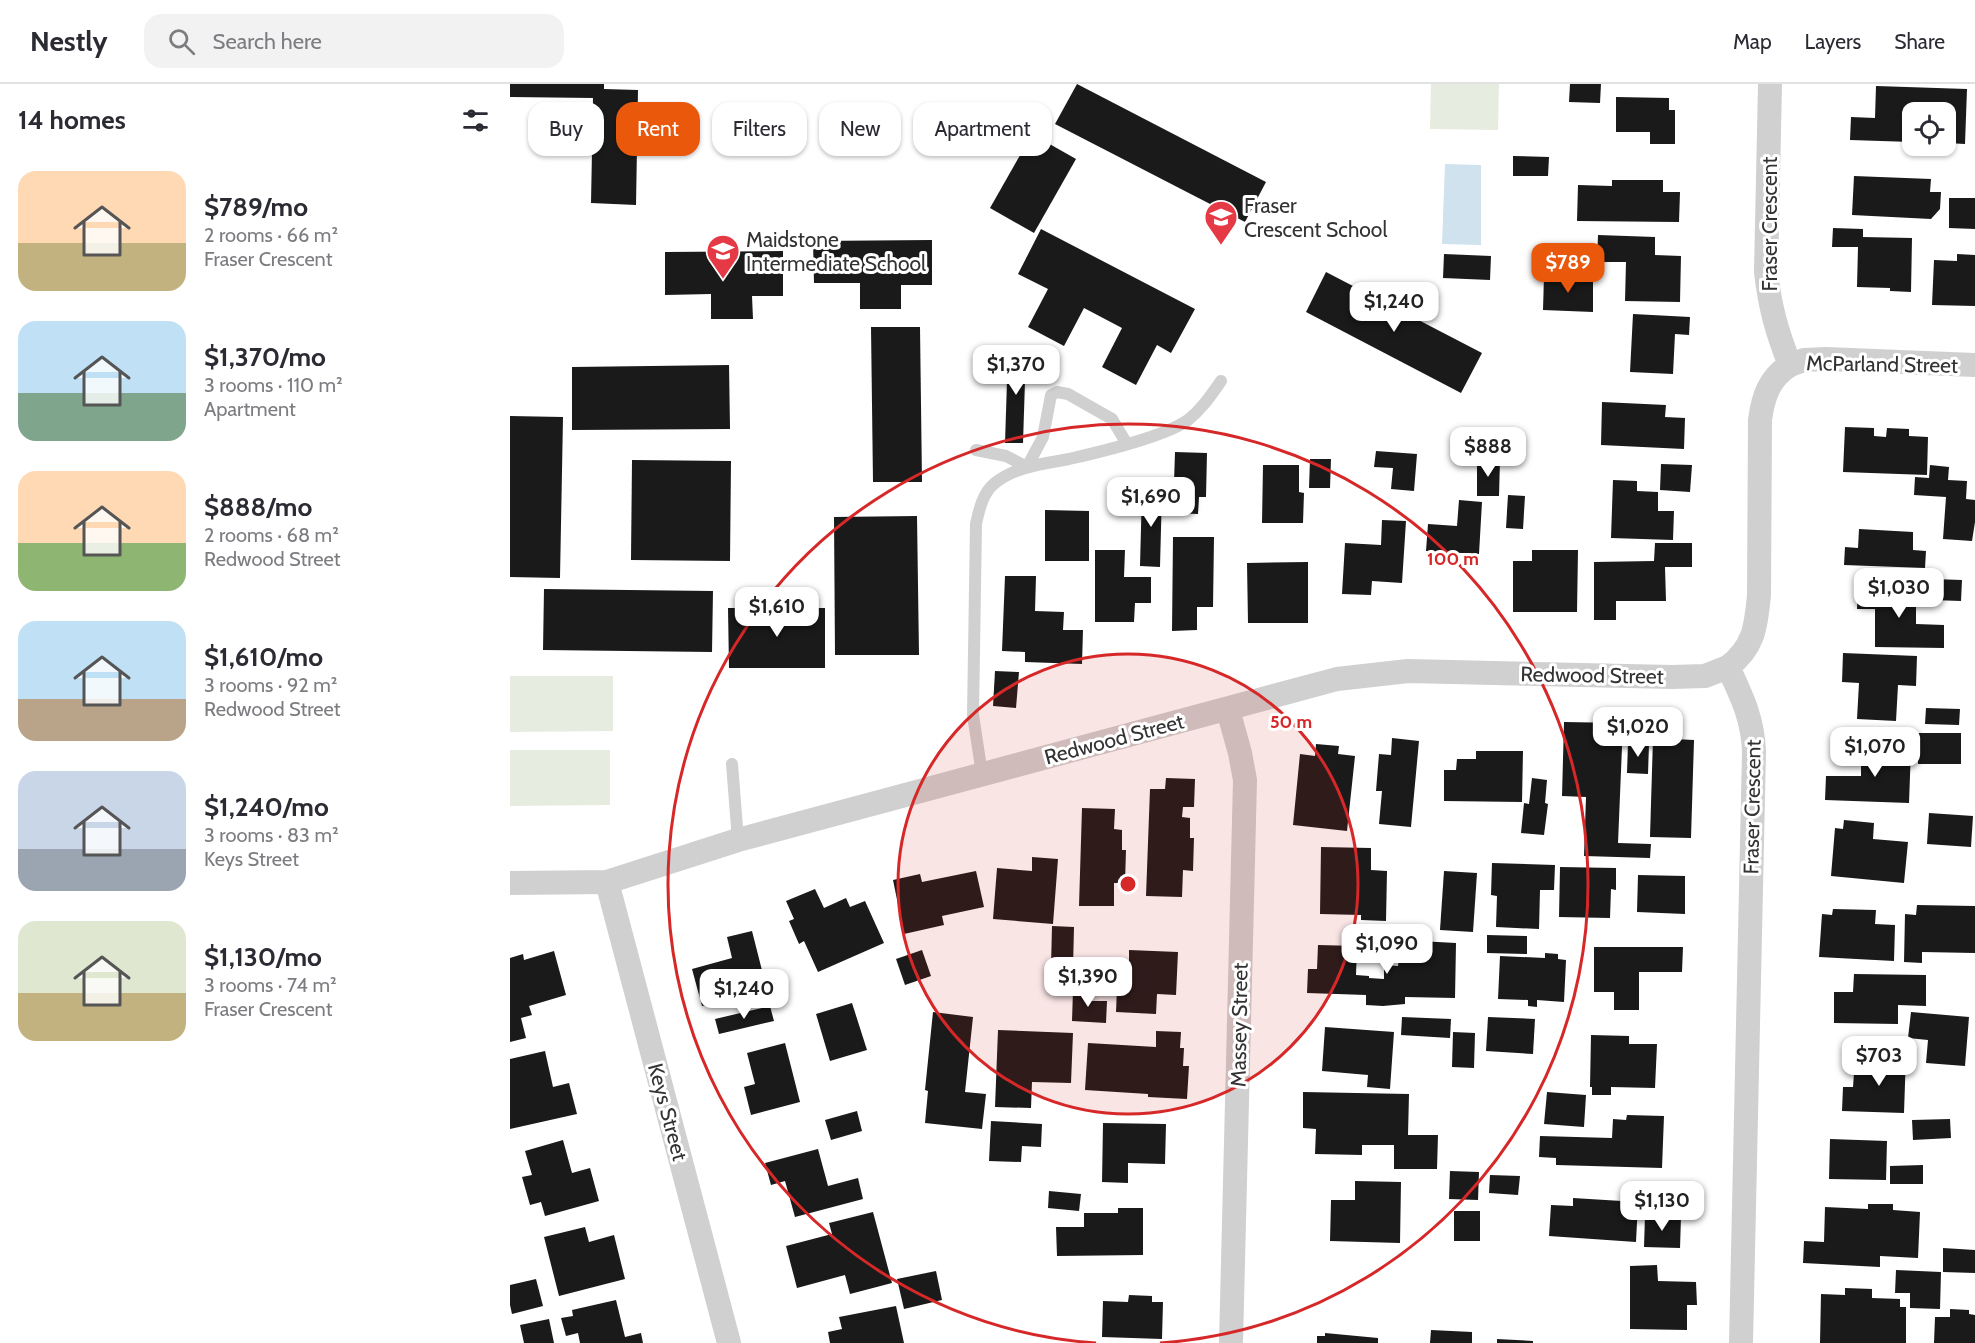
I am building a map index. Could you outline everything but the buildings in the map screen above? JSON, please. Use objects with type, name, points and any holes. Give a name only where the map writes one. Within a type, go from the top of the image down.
[{"type":"street","name":"Fraser Crescent","points":[[1770,84],[1766,272],[1774,324],[1790,365]]},
{"type":"street","name":"McParland Street","points":[[1790,365],[1804,360],[1826,359],[1975,365]]},
{"type":"street","points":[[1728,667],[1740,658],[1749,644],[1756,623],[1759,595],[1762,402],[1774,378],[1790,365]]},
{"type":"street","name":"Fraser Crescent","points":[[1728,667],[1747,710],[1753,730],[1754,752],[1741,1343]]},
{"type":"street","name":"Redwood Street","points":[[510,883],[607,882],[738,840],[1337,679],[1408,672],[1705,676],[1728,667]]},
{"type":"street","name":"Massey Street","points":[[1228,710],[1245,780],[1231,1343]]},
{"type":"street","name":"Keys Street","points":[[607,882],[729,1343]]},
{"type":"lane","points":[[982,774],[973,715],[976,524],[981,502],[994,483],[1027,467],[1070,459],[1127,444],[1186,421],[1200,409],[1221,381]]},
{"type":"lane","points":[[1027,467],[1043,437],[1051,395],[1057,392],[1068,394],[1112,419],[1127,444]]},
{"type":"lane","points":[[976,450],[1006,456],[1027,467]]},
{"type":"lane","points":[[732,764],[738,840]]},
{"type":"shaded area","points":[[1431,84],[1499,84],[1498,130],[1430,129]]},
{"type":"shaded area","points":[[510,676],[613,676],[613,731],[510,732]]},
{"type":"shaded area","points":[[510,750],[610,750],[610,805],[510,806]]},
{"type":"water","points":[[1445,164],[1481,165],[1481,245],[1442,244]]},
{"type":"place","name":"Fraser Crescent School","points":[[1221,246]]},
{"type":"place","name":"Maidstone Intermediate School","points":[[723,280]]}]
